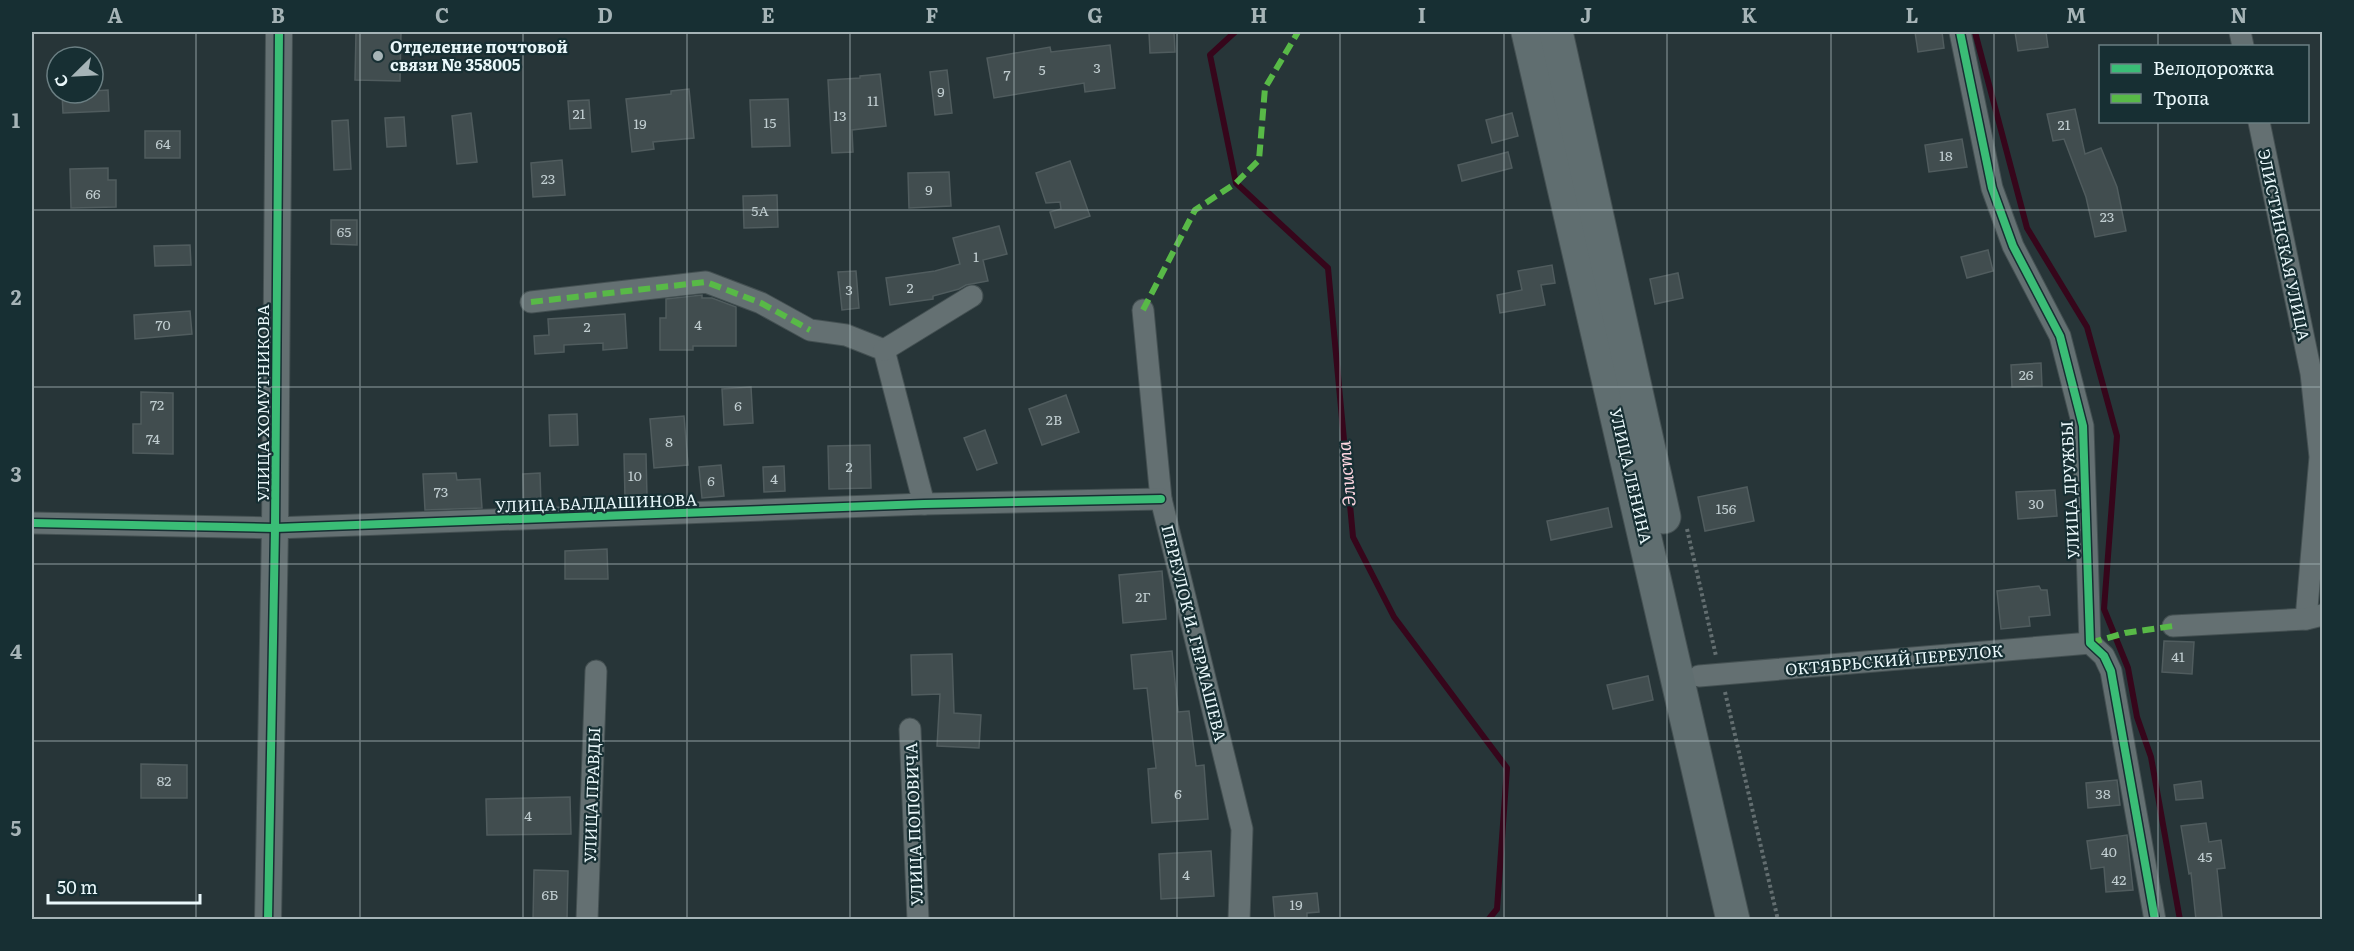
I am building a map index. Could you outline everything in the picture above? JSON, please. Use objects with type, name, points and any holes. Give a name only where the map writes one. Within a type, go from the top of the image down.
[{"type":"main road","name":"УЛИЦА ЛЕНИНА","points":[[1528,32],[1733,920]]},
{"type":"main road","name":"УЛИЦА ЛЕНИНА","points":[[1556,32],[1699,676],[1756,920]]},
{"type":"street","name":"УЛИЦА ХОМУТНИКОВА","points":[[268,920],[275,528],[279,32]]},
{"type":"street","name":"УЛИЦА ДРУЖБЫ","points":[[1960,32],[1992,188],[2013,246],[2060,336],[2083,426],[2090,644]]},
{"type":"street","name":"ЭЛИСТИНСКАЯ УЛИЦА","points":[[2259,123],[2311,373],[2320,457],[2314,617]]},
{"type":"street","points":[[531,302],[706,282],[761,303],[810,330],[846,335],[884,350]]},
{"type":"street","points":[[884,350],[972,296]]},
{"type":"street","name":"ПЕРЕУЛОК И. ГЕРМАШЕВА","points":[[1143,310],[1161,499],[1242,829],[1239,920]]},
{"type":"street","points":[[884,350],[924,504]]},
{"type":"street","name":"УЛИЦА БАЛДАШИНОВА","points":[[32,523],[275,528],[924,504],[1161,499]]},
{"type":"street","points":[[2173,626],[2314,617]]},
{"type":"street","name":"ОКТЯБРЬСКИЙ ПЕРЕУЛОК","points":[[1699,676],[2090,644]]},
{"type":"street","points":[[2090,644],[2104,656],[2111,671],[2155,920]]},
{"type":"street","name":"УЛИЦА ПРАВДЫ","points":[[588,920],[596,671]]},
{"type":"street","name":"УЛИЦА ПОПОВИЧА","points":[[910,729],[918,920]]},
{"type":"building","name":"Отделение почтовой связи № 358005","points":[[356,32],[401,32],[400,81],[355,80]]},
{"type":"building","points":[[1149,32],[1174,32],[1175,52],[1150,53]]},
{"type":"building","points":[[1915,32],[1942,32],[1944,48],[1918,52]]},
{"type":"building","points":[[2015,32],[2046,32],[2048,47],[2018,51]]},
{"type":"building","points":[[1110,45],[1115,88],[1085,92],[1084,83],[994,98],[987,58],[1050,47],[1051,52]]},
{"type":"building","points":[[947,70],[952,113],[935,115],[930,72]]},
{"type":"building","points":[[880,74],[886,126],[852,130],[853,152],[832,153],[828,80]]},
{"type":"building","points":[[689,89],[694,138],[653,142],[654,149],[632,152],[626,99],[671,94],[671,91]]},
{"type":"building","points":[[105,90],[108,90],[109,111],[63,113],[63,105],[105,105]]},
{"type":"building","points":[[788,99],[790,146],[752,147],[750,100]]},
{"type":"building","points":[[589,100],[591,128],[570,129],[568,101]]},
{"type":"building","points":[[2075,109],[2085,154],[2101,148],[2117,187],[2126,231],[2095,237],[2086,197],[2064,139],[2053,141],[2047,114]]},
{"type":"building","points":[[471,113],[477,162],[457,164],[452,116]]},
{"type":"building","points":[[1512,113],[1518,136],[1492,143],[1486,120]]},
{"type":"building","points":[[404,117],[406,146],[387,147],[385,118]]},
{"type":"building","points":[[348,120],[351,169],[334,170],[332,121]]},
{"type":"building","points":[[145,131],[180,131],[180,158],[145,158]]},
{"type":"building","points":[[1962,139],[1967,167],[1929,172],[1925,145]]},
{"type":"building","points":[[1508,152],[1512,168],[1462,181],[1458,165]]},
{"type":"building","points":[[562,160],[565,195],[533,197],[531,163]]},
{"type":"building","points":[[1070,161],[1090,216],[1055,228],[1050,212],[1061,209],[1060,202],[1046,203],[1036,173]]},
{"type":"building","points":[[108,168],[108,180],[116,180],[116,207],[71,208],[70,169]]},
{"type":"building","points":[[949,172],[951,206],[909,208],[908,173]]},
{"type":"building","points":[[777,195],[778,227],[744,228],[743,196]]},
{"type":"building","points":[[331,220],[357,220],[357,245],[331,244]]},
{"type":"building","points":[[999,226],[1007,254],[983,260],[988,281],[966,285],[933,296],[933,299],[890,305],[886,278],[935,271],[960,264],[953,238]]},
{"type":"building","points":[[190,245],[191,265],[155,266],[154,246]]},
{"type":"building","points":[[1988,250],[1993,271],[1967,278],[1961,257]]},
{"type":"building","points":[[1552,265],[1555,283],[1541,285],[1545,305],[1500,313],[1497,295],[1522,290],[1518,271]]},
{"type":"building","points":[[856,271],[859,308],[842,310],[838,272]]},
{"type":"building","points":[[1678,273],[1683,298],[1655,304],[1650,279]]},
{"type":"building","points":[[702,295],[702,298],[712,298],[736,307],[736,346],[693,346],[693,350],[660,350],[660,318],[666,318],[666,299]]},
{"type":"building","points":[[190,311],[192,334],[135,339],[134,315]]},
{"type":"building","points":[[625,314],[627,348],[603,350],[603,343],[564,345],[564,352],[535,354],[534,336],[549,335],[548,319]]},
{"type":"building","points":[[2041,363],[2042,386],[2012,387],[2011,365]]},
{"type":"building","points":[[751,387],[753,423],[724,425],[722,389]]},
{"type":"building","points":[[141,392],[173,393],[173,454],[133,453],[133,424],[141,424]]},
{"type":"building","points":[[1066,395],[1079,432],[1042,445],[1029,409]]},
{"type":"building","points":[[577,414],[578,445],[550,446],[549,415]]},
{"type":"building","points":[[684,416],[688,465],[654,468],[650,419]]},
{"type":"building","points":[[985,430],[997,463],[977,470],[964,438]]},
{"type":"building","points":[[870,445],[871,488],[829,489],[828,446]]},
{"type":"building","points":[[624,454],[646,454],[647,497],[625,498]]},
{"type":"building","points":[[721,465],[724,496],[702,498],[699,467]]},
{"type":"building","points":[[784,466],[785,491],[764,492],[763,467]]},
{"type":"building","points":[[456,473],[457,480],[480,479],[482,508],[425,510],[423,474]]},
{"type":"building","points":[[540,473],[541,505],[524,506],[523,474]]},
{"type":"building","points":[[1747,487],[1754,521],[1705,531],[1698,497]]},
{"type":"building","points":[[2055,490],[2057,516],[2018,519],[2016,492]]},
{"type":"building","points":[[1608,508],[1612,527],[1551,540],[1547,521]]},
{"type":"building","points":[[607,549],[608,579],[565,579],[565,551]]},
{"type":"building","points":[[1162,571],[1166,619],[1123,623],[1119,575]]},
{"type":"building","points":[[2039,586],[2041,590],[2047,590],[2050,615],[2029,617],[2030,626],[2001,629],[1997,591]]},
{"type":"building","points":[[2164,641],[2194,642],[2192,674],[2162,672]]},
{"type":"building","points":[[1172,651],[1178,712],[1189,711],[1196,766],[1204,765],[1208,819],[1152,823],[1148,769],[1156,768],[1147,688],[1134,689],[1131,655]]},
{"type":"building","points":[[952,654],[954,713],[981,715],[979,748],[937,746],[940,694],[912,695],[911,655]]},
{"type":"building","points":[[1648,676],[1653,700],[1613,709],[1607,685]]},
{"type":"building","points":[[141,764],[187,765],[187,798],[141,798]]},
{"type":"building","points":[[2117,780],[2120,805],[2088,808],[2086,783]]},
{"type":"building","points":[[2201,781],[2203,798],[2176,800],[2174,785]]},
{"type":"building","points":[[570,797],[571,834],[487,835],[486,799]]},
{"type":"building","points":[[2206,823],[2209,842],[2221,840],[2225,868],[2217,869],[2222,917],[2196,920],[2191,873],[2189,874],[2181,826]]},
{"type":"building","points":[[2127,835],[2133,890],[2106,892],[2104,867],[2091,869],[2087,841]]},
{"type":"building","points":[[1211,851],[1214,896],[1161,899],[1159,854]]},
{"type":"building","points":[[534,870],[568,871],[567,920],[533,920]]},
{"type":"building","points":[[1317,893],[1319,912],[1307,913],[1307,920],[1275,920],[1273,897]]},
{"type":"waterway","name":"Элиста","points":[[1235,32],[1210,55],[1236,183],[1328,268],[1353,537],[1394,617],[1507,768],[1497,909],[1488,920]]},
{"type":"waterway","points":[[1975,32],[2027,228],[2087,327],[2117,436],[2104,609],[2128,668],[2137,717],[2151,757],[2180,920]]},
{"type":"marked path","points":[[1143,310],[1195,210],[1236,183],[1259,160],[1265,88],[1298,32]]},
{"type":"marked path","points":[[531,302],[706,282],[761,303],[810,330]]},
{"type":"marked path","points":[[2090,643],[2125,633],[2173,626]]},
{"type":"cycle path","points":[[268,920],[275,528],[279,32]]},
{"type":"cycle path","points":[[1960,32],[1992,188],[2013,246],[2060,336],[2083,426],[2090,643],[2104,656],[2111,671],[2155,920]]},
{"type":"cycle path","points":[[32,523],[275,528],[924,504],[1161,499]]},
{"type":"place","name":"Отделение почтовой связи № 358005","points":[[378,56]]}]
